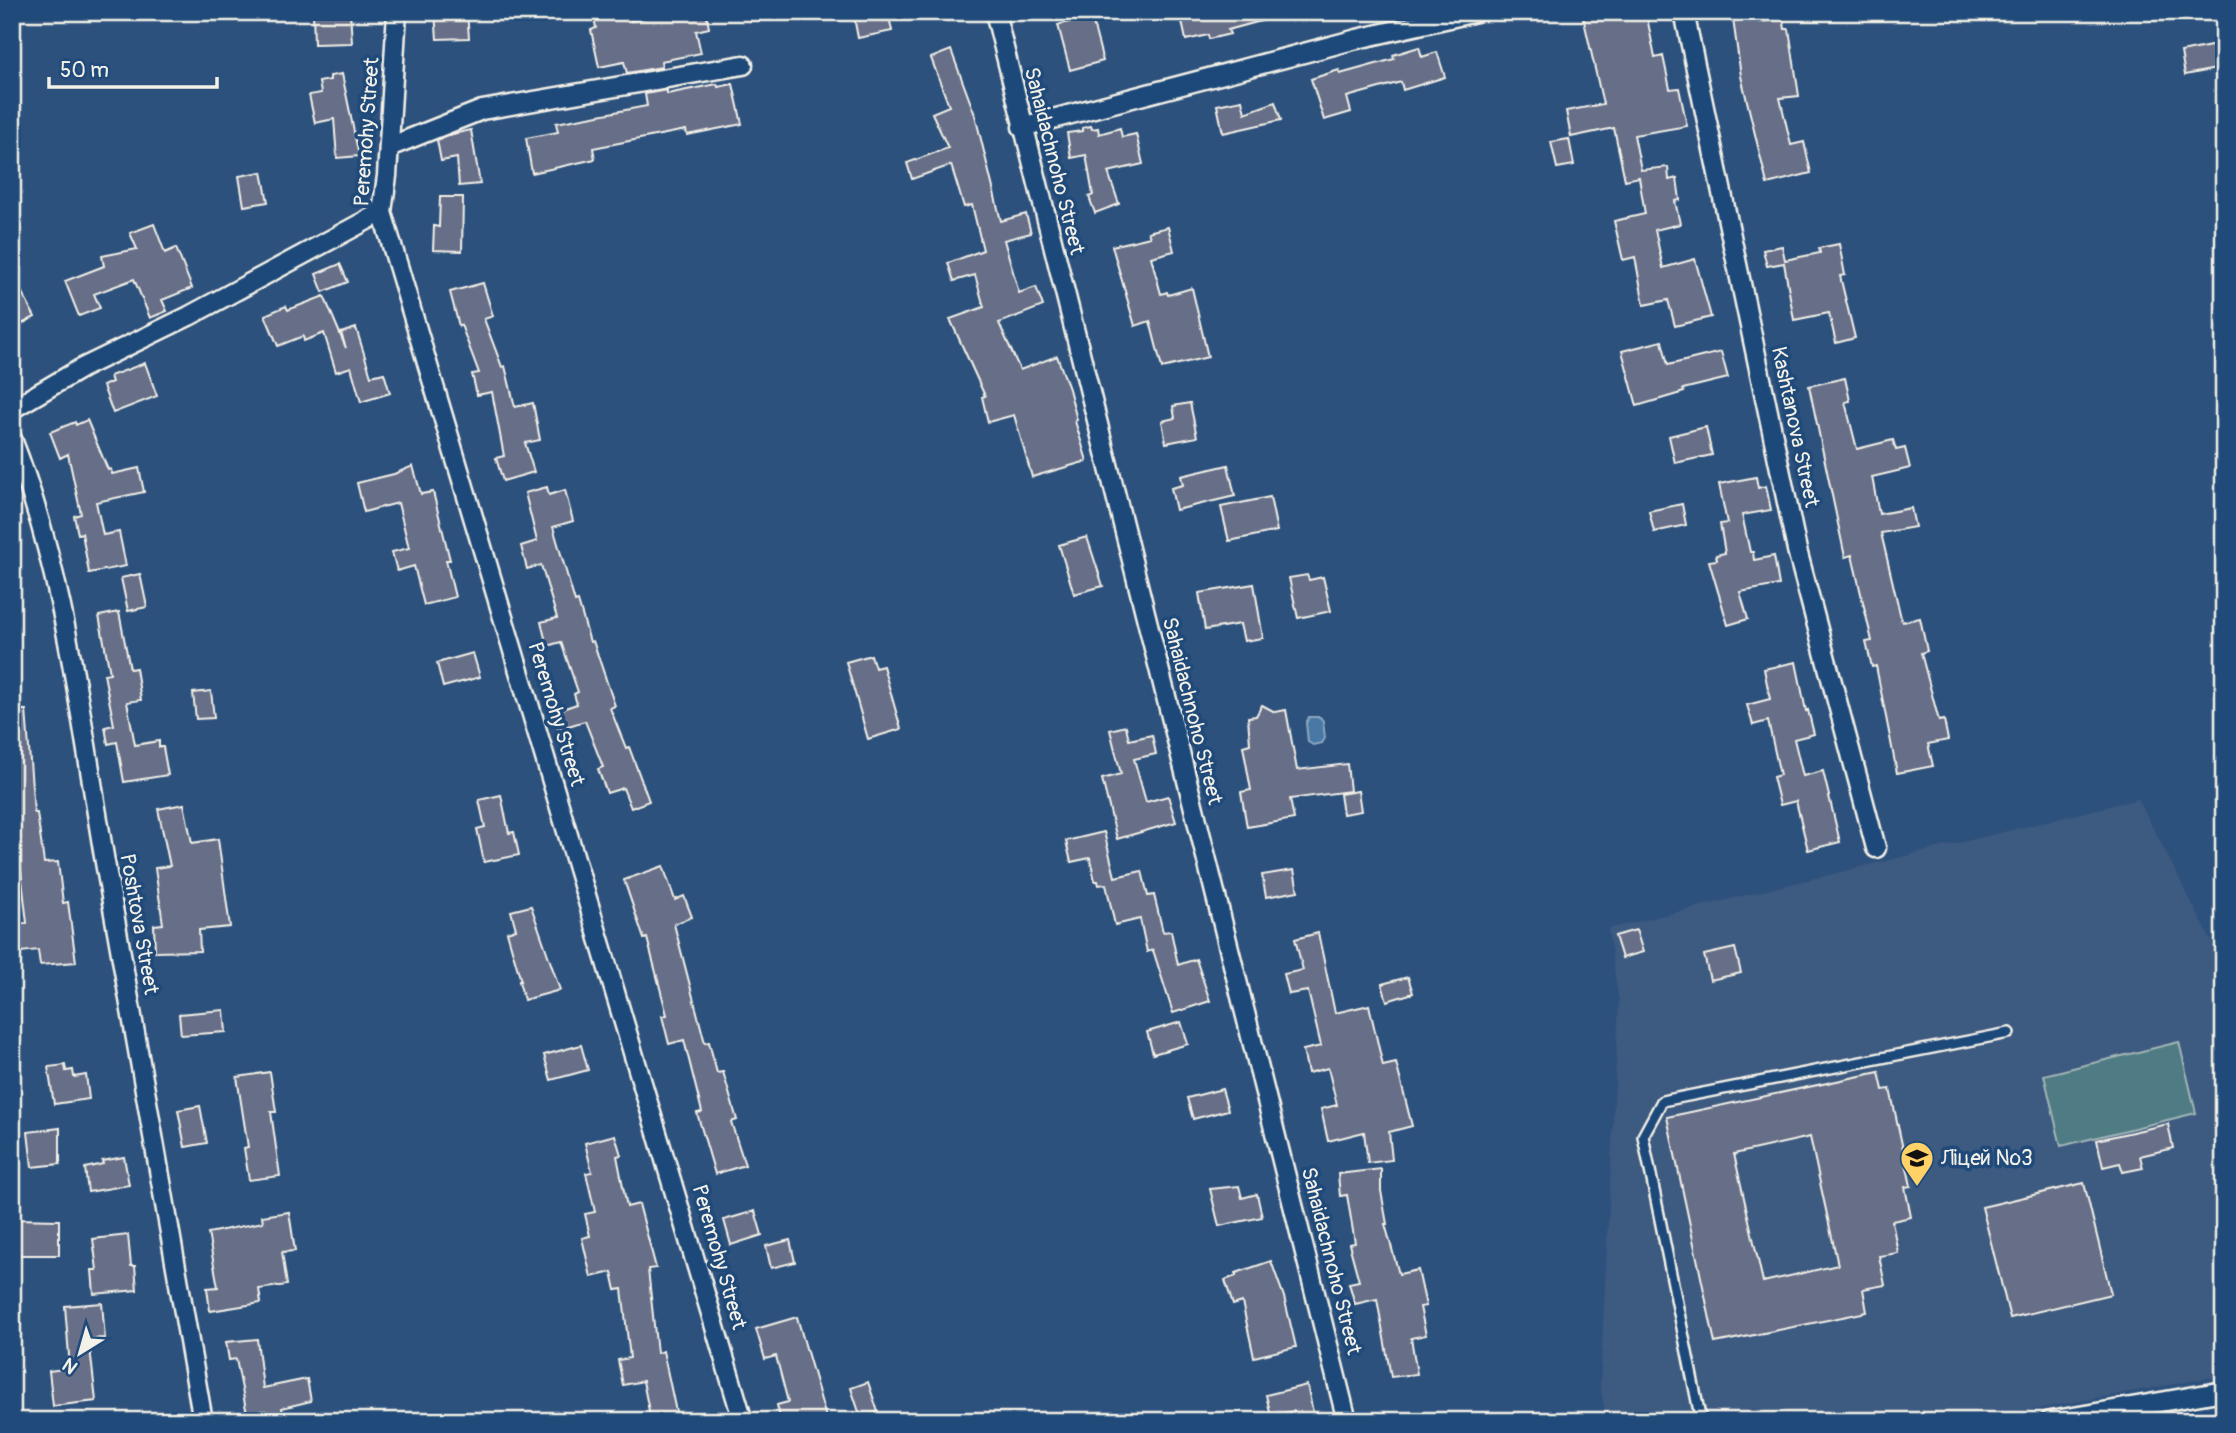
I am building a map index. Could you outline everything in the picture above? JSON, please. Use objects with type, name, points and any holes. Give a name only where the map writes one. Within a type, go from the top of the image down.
[{"type":"street","name":"Peremohy Street","points":[[397,12],[389,147],[382,212],[743,1421]]},
{"type":"street","name":"Sahaidachnoho Street","points":[[995,12],[1347,1421]]},
{"type":"street","points":[[1022,127],[1357,39],[1476,12]]},
{"type":"street","name":"Kashtanova Street","points":[[1684,12],[1797,550],[1876,848]]},
{"type":"street","points":[[389,147],[482,110],[743,65]]},
{"type":"street","points":[[12,409],[82,368],[189,316],[382,212]]},
{"type":"street","name":"Poshtova Street","points":[[12,439],[32,489],[68,636],[108,883],[203,1421]]},
{"type":"street","points":[[2050,1421],[2224,1391]]},
{"type":"lane","points":[[1701,1421],[1643,1136],[1662,1101],[2009,1033]]},
{"type":"shaded area","points":[[1309,717],[1320,717],[1323,721],[1325,738],[1322,743],[1313,745],[1308,742],[1306,723]]},
{"type":"shaded area","name":"Ліцей №3","points":[[2138,799],[2224,965],[2224,1375],[1970,1421],[1607,1421],[1600,1386],[1619,1002],[1608,929]]},
{"type":"green space","points":[[2179,1042],[2196,1113],[2061,1146],[2044,1075]]},
{"type":"building","points":[[313,12],[350,12],[352,43],[314,44]]},
{"type":"building","points":[[435,12],[467,12],[469,38],[437,39]]},
{"type":"building","points":[[593,12],[629,12],[631,21],[670,12],[706,12],[709,28],[696,31],[701,53],[661,61],[662,67],[627,73],[624,62],[599,67],[591,30],[596,28]]},
{"type":"building","points":[[853,12],[888,12],[892,31],[858,38]]},
{"type":"building","points":[[1180,12],[1271,12],[1272,18],[1228,30],[1230,34],[1209,39],[1208,35],[1186,40]]},
{"type":"building","points":[[1582,12],[1646,12],[1655,58],[1663,56],[1670,89],[1679,88],[1687,126],[1634,135],[1641,170],[1668,167],[1669,180],[1677,178],[1680,200],[1675,201],[1680,224],[1655,230],[1663,268],[1695,259],[1711,317],[1675,326],[1668,300],[1644,305],[1635,257],[1623,260],[1614,221],[1645,214],[1639,177],[1625,180],[1614,128],[1571,137],[1566,111],[1603,104]]},
{"type":"building","points":[[1732,12],[1758,12],[1760,22],[1783,18],[1785,29],[1789,29],[1799,96],[1780,98],[1791,145],[1804,142],[1811,173],[1767,184],[1741,76]]},
{"type":"building","points":[[1091,16],[1103,61],[1070,70],[1058,25]]},
{"type":"building","points":[[2216,45],[2221,68],[2185,75],[2181,52]]},
{"type":"building","points":[[1419,47],[1422,57],[1437,52],[1445,77],[1403,90],[1401,82],[1347,97],[1351,112],[1324,120],[1311,79],[1339,70],[1340,74],[1394,59],[1393,55]]},
{"type":"building","points":[[951,50],[975,115],[1001,221],[1026,214],[1031,233],[1004,240],[1019,293],[1036,287],[1043,306],[999,323],[1020,370],[1057,356],[1069,389],[1087,461],[1032,477],[1014,415],[988,422],[982,397],[985,396],[950,319],[984,307],[975,275],[954,281],[948,263],[983,250],[972,205],[964,207],[951,165],[912,179],[907,163],[948,148],[932,113],[949,106],[931,58]]},
{"type":"building","points":[[342,74],[359,156],[337,158],[334,119],[315,123],[309,95],[321,93],[319,82]]},
{"type":"building","points":[[717,84],[718,87],[733,84],[742,124],[687,135],[686,130],[593,148],[595,159],[532,173],[526,138],[558,132],[556,123],[647,106],[645,94],[667,90],[667,94]]},
{"type":"building","points":[[1242,100],[1245,113],[1275,102],[1281,120],[1223,133],[1217,105]]},
{"type":"building","points":[[1091,126],[1092,129],[1098,128],[1099,134],[1120,128],[1122,137],[1136,134],[1143,164],[1108,172],[1119,204],[1095,213],[1089,197],[1093,195],[1086,155],[1071,158],[1067,133],[1082,131],[1082,128]]},
{"type":"building","points":[[471,130],[480,184],[459,186],[457,158],[441,161],[437,140]]},
{"type":"building","points":[[1569,139],[1574,165],[1557,168],[1551,142]]},
{"type":"building","points":[[262,172],[268,202],[244,206],[239,176]]},
{"type":"building","points":[[440,197],[463,197],[462,251],[433,250],[434,226],[439,227]]},
{"type":"building","points":[[154,224],[165,253],[176,248],[192,288],[162,300],[167,311],[150,318],[134,279],[94,294],[100,308],[79,316],[65,281],[104,266],[102,256],[137,249],[130,233]]},
{"type":"building","points":[[1168,227],[1174,251],[1151,257],[1161,294],[1167,292],[1168,295],[1192,288],[1208,357],[1162,368],[1150,321],[1135,326],[1112,246],[1150,237],[1148,232]]},
{"type":"building","points":[[1839,244],[1845,275],[1840,276],[1855,338],[1836,343],[1829,313],[1794,320],[1784,263],[1767,266],[1763,250],[1782,246],[1785,260],[1820,253],[1819,248]]},
{"type":"building","points":[[340,264],[348,282],[323,292],[316,274]]},
{"type":"building","points":[[12,274],[35,317],[18,326],[12,316]]},
{"type":"building","points":[[483,283],[493,316],[484,319],[502,367],[505,366],[515,407],[533,403],[540,440],[525,443],[534,472],[503,481],[496,458],[504,456],[492,392],[477,395],[472,374],[479,373],[461,325],[459,326],[450,292]]},
{"type":"building","points":[[324,296],[346,348],[341,333],[356,328],[371,376],[384,373],[390,393],[361,402],[351,367],[336,372],[324,333],[304,341],[303,336],[278,346],[265,315],[286,306],[288,310]]},
{"type":"building","points":[[1662,341],[1668,365],[1721,352],[1728,378],[1683,389],[1684,392],[1637,406],[1622,351]]},
{"type":"building","points":[[145,363],[157,396],[113,413],[103,386],[112,382],[110,376]]},
{"type":"building","points":[[1845,378],[1850,401],[1845,402],[1857,449],[1893,440],[1896,450],[1905,448],[1910,468],[1872,477],[1879,514],[1911,508],[1915,527],[1881,533],[1902,622],[1920,618],[1927,651],[1921,653],[1939,721],[1944,720],[1948,740],[1928,744],[1933,766],[1897,773],[1876,666],[1872,667],[1866,642],[1872,641],[1852,555],[1845,557],[1809,386]]},
{"type":"building","points":[[1190,403],[1197,437],[1166,443],[1162,421],[1175,418],[1173,406]]},
{"type":"building","points":[[87,420],[108,470],[111,469],[112,474],[139,468],[144,492],[96,502],[103,535],[119,532],[126,566],[89,573],[82,533],[78,534],[74,516],[81,514],[68,454],[60,458],[50,432]]},
{"type":"building","points":[[1706,427],[1712,455],[1675,463],[1669,436]]},
{"type":"building","points":[[1228,465],[1235,496],[1176,510],[1171,488],[1183,485],[1181,476]]},
{"type":"building","points":[[413,466],[421,494],[433,492],[450,560],[446,560],[455,597],[424,605],[414,566],[397,571],[392,552],[409,548],[398,503],[364,512],[357,483],[394,474]]},
{"type":"building","points":[[1756,477],[1758,488],[1766,486],[1771,510],[1742,515],[1754,560],[1774,556],[1779,585],[1740,592],[1748,619],[1728,625],[1709,561],[1717,560],[1716,555],[1725,553],[1720,524],[1727,523],[1719,484]]},
{"type":"building","points":[[547,487],[549,495],[565,490],[573,521],[553,527],[575,602],[578,601],[590,642],[593,641],[615,706],[610,708],[626,748],[629,747],[649,801],[631,808],[623,788],[607,793],[598,769],[603,767],[585,721],[558,729],[553,712],[577,704],[574,694],[578,692],[561,642],[547,646],[541,622],[557,618],[541,565],[527,569],[521,546],[537,541],[525,493]]},
{"type":"building","points":[[1270,497],[1277,531],[1229,541],[1221,507]]},
{"type":"building","points":[[1682,504],[1686,525],[1654,532],[1649,511]]},
{"type":"building","points":[[1087,537],[1103,586],[1074,594],[1059,545]]},
{"type":"building","points":[[140,574],[147,607],[128,611],[121,578]]},
{"type":"building","points":[[1307,575],[1309,580],[1323,577],[1331,611],[1298,618],[1289,578]]},
{"type":"building","points":[[1254,584],[1263,638],[1244,641],[1240,624],[1205,630],[1199,593]]},
{"type":"building","points":[[119,612],[130,669],[136,668],[141,700],[127,702],[135,745],[159,741],[159,747],[163,747],[168,775],[124,782],[117,742],[108,744],[105,727],[114,725],[104,674],[110,673],[99,616]]},
{"type":"building","points":[[473,653],[480,677],[443,687],[437,663]]},
{"type":"building","points":[[871,655],[875,668],[883,666],[901,729],[868,739],[846,662]]},
{"type":"building","points":[[1796,662],[1806,711],[1808,710],[1814,734],[1794,739],[1803,776],[1823,771],[1840,842],[1808,850],[1796,801],[1780,805],[1773,777],[1780,775],[1768,721],[1753,725],[1747,705],[1770,699],[1764,669]]},
{"type":"building","points":[[211,691],[214,718],[196,719],[193,693]]},
{"type":"building","points":[[1262,705],[1275,712],[1286,710],[1297,770],[1347,764],[1350,791],[1290,799],[1294,819],[1247,827],[1241,792],[1251,790],[1243,746],[1250,744],[1248,717],[1256,716]]},
{"type":"building","points":[[12,710],[26,710],[34,813],[37,813],[44,863],[58,862],[63,903],[68,902],[76,962],[40,965],[38,950],[12,953],[12,925],[27,923],[18,845],[12,846]]},
{"type":"building","points":[[1126,726],[1129,740],[1152,735],[1156,754],[1134,759],[1146,802],[1168,796],[1176,822],[1117,839],[1102,779],[1121,774],[1110,730]]},
{"type":"building","points":[[1358,791],[1361,811],[1343,814],[1340,794]]},
{"type":"building","points":[[501,795],[509,833],[514,832],[519,855],[484,862],[477,829],[485,827],[479,800]]},
{"type":"building","points":[[184,804],[192,843],[218,839],[230,927],[199,930],[200,951],[155,952],[154,925],[163,924],[155,868],[170,866],[158,809]]},
{"type":"building","points":[[1104,832],[1115,877],[1142,871],[1148,896],[1154,895],[1163,932],[1171,931],[1178,965],[1196,959],[1210,1001],[1173,1013],[1153,950],[1147,952],[1140,919],[1115,925],[1106,884],[1099,885],[1098,881],[1095,881],[1090,858],[1071,862],[1066,841]]},
{"type":"building","points":[[663,866],[675,900],[684,896],[692,917],[674,924],[705,1043],[709,1042],[717,1073],[723,1072],[737,1120],[731,1122],[745,1165],[715,1174],[697,1113],[702,1112],[684,1040],[669,1044],[662,1016],[667,1015],[647,938],[644,939],[624,880]]},
{"type":"building","points":[[1294,870],[1298,891],[1266,897],[1262,875]]},
{"type":"building","points":[[531,906],[560,990],[524,1000],[507,932],[516,929],[511,911]]},
{"type":"building","points":[[1636,930],[1643,952],[1622,958],[1615,936]]},
{"type":"building","points":[[1318,933],[1335,1013],[1369,1005],[1383,1066],[1396,1063],[1412,1126],[1389,1132],[1392,1160],[1368,1163],[1364,1132],[1328,1141],[1321,1109],[1337,1105],[1328,1068],[1308,1073],[1303,1050],[1321,1046],[1308,991],[1289,994],[1284,974],[1303,970],[1295,939]]},
{"type":"building","points":[[1735,948],[1741,973],[1710,980],[1704,955]]},
{"type":"building","points":[[1408,977],[1413,993],[1387,1001],[1382,984]]},
{"type":"building","points":[[224,1010],[226,1032],[181,1035],[179,1014]]},
{"type":"building","points":[[1181,1022],[1188,1044],[1153,1054],[1147,1032]]},
{"type":"building","points":[[581,1045],[588,1070],[551,1080],[544,1055]]},
{"type":"building","points":[[65,1065],[66,1071],[73,1070],[74,1077],[86,1075],[89,1099],[54,1104],[48,1067]]},
{"type":"building","points":[[270,1072],[276,1112],[271,1112],[280,1176],[249,1180],[244,1148],[248,1147],[237,1077]]},
{"type":"building","points":[[1879,1072],[1883,1090],[1890,1089],[1911,1186],[1905,1187],[1911,1217],[1892,1221],[1898,1253],[1879,1256],[1885,1285],[1863,1289],[1867,1312],[1715,1343],[1667,1117]],"holes":[[[1810,1137],[1838,1265],[1763,1282],[1734,1154]]]},
{"type":"building","points":[[1222,1089],[1228,1110],[1193,1119],[1187,1098]]},
{"type":"building","points":[[200,1106],[207,1143],[185,1147],[178,1110]]},
{"type":"building","points":[[2168,1124],[2173,1148],[2140,1156],[2143,1168],[2123,1172],[2120,1163],[2103,1167],[2097,1140]]},
{"type":"building","points":[[60,1128],[60,1164],[32,1167],[28,1132]]},
{"type":"building","points":[[615,1135],[621,1155],[617,1156],[627,1207],[639,1204],[656,1268],[648,1269],[657,1353],[663,1351],[678,1421],[651,1421],[643,1381],[623,1385],[618,1360],[630,1358],[622,1289],[616,1290],[612,1272],[591,1277],[582,1238],[590,1236],[585,1214],[595,1212],[586,1173],[592,1172],[585,1143]]},
{"type":"building","points":[[124,1157],[129,1185],[88,1192],[85,1168],[103,1164],[102,1161]]},
{"type":"building","points":[[1381,1169],[1385,1224],[1399,1274],[1418,1270],[1426,1306],[1420,1307],[1426,1335],[1411,1338],[1417,1374],[1391,1377],[1377,1299],[1355,1304],[1349,1283],[1359,1281],[1349,1244],[1355,1243],[1347,1195],[1340,1196],[1338,1174]]},
{"type":"building","points":[[2084,1183],[2111,1294],[2010,1318],[1982,1207]]},
{"type":"building","points":[[1239,1186],[1242,1198],[1257,1194],[1262,1217],[1219,1226],[1210,1189]]},
{"type":"building","points":[[755,1211],[762,1235],[731,1245],[724,1220]]},
{"type":"building","points":[[289,1212],[295,1251],[282,1252],[287,1285],[259,1289],[261,1303],[210,1311],[207,1288],[218,1287],[208,1233],[263,1222],[262,1216]]},
{"type":"building","points":[[12,1219],[59,1220],[59,1255],[12,1255]]},
{"type":"building","points":[[128,1235],[137,1290],[94,1294],[92,1270],[97,1270],[93,1239]]},
{"type":"building","points":[[790,1240],[795,1262],[771,1268],[766,1246]]},
{"type":"building","points":[[1271,1261],[1284,1297],[1296,1347],[1254,1357],[1242,1302],[1233,1305],[1225,1280],[1236,1276],[1236,1273]]},
{"type":"building","points":[[102,1303],[105,1338],[89,1339],[96,1401],[53,1406],[49,1371],[70,1368],[65,1306]]},
{"type":"building","points":[[797,1317],[827,1421],[781,1421],[777,1405],[788,1402],[776,1356],[765,1359],[756,1329]]},
{"type":"building","points":[[257,1339],[263,1388],[307,1379],[311,1401],[282,1408],[283,1416],[266,1419],[265,1411],[247,1414],[236,1359],[229,1360],[226,1342]]},
{"type":"building","points":[[868,1382],[878,1412],[861,1418],[851,1388]]},
{"type":"building","points":[[1307,1385],[1315,1421],[1296,1421],[1294,1411],[1271,1416],[1266,1395]]},
{"type":"place","name":"Ліцей №3","points":[[1917,1188]]}]
